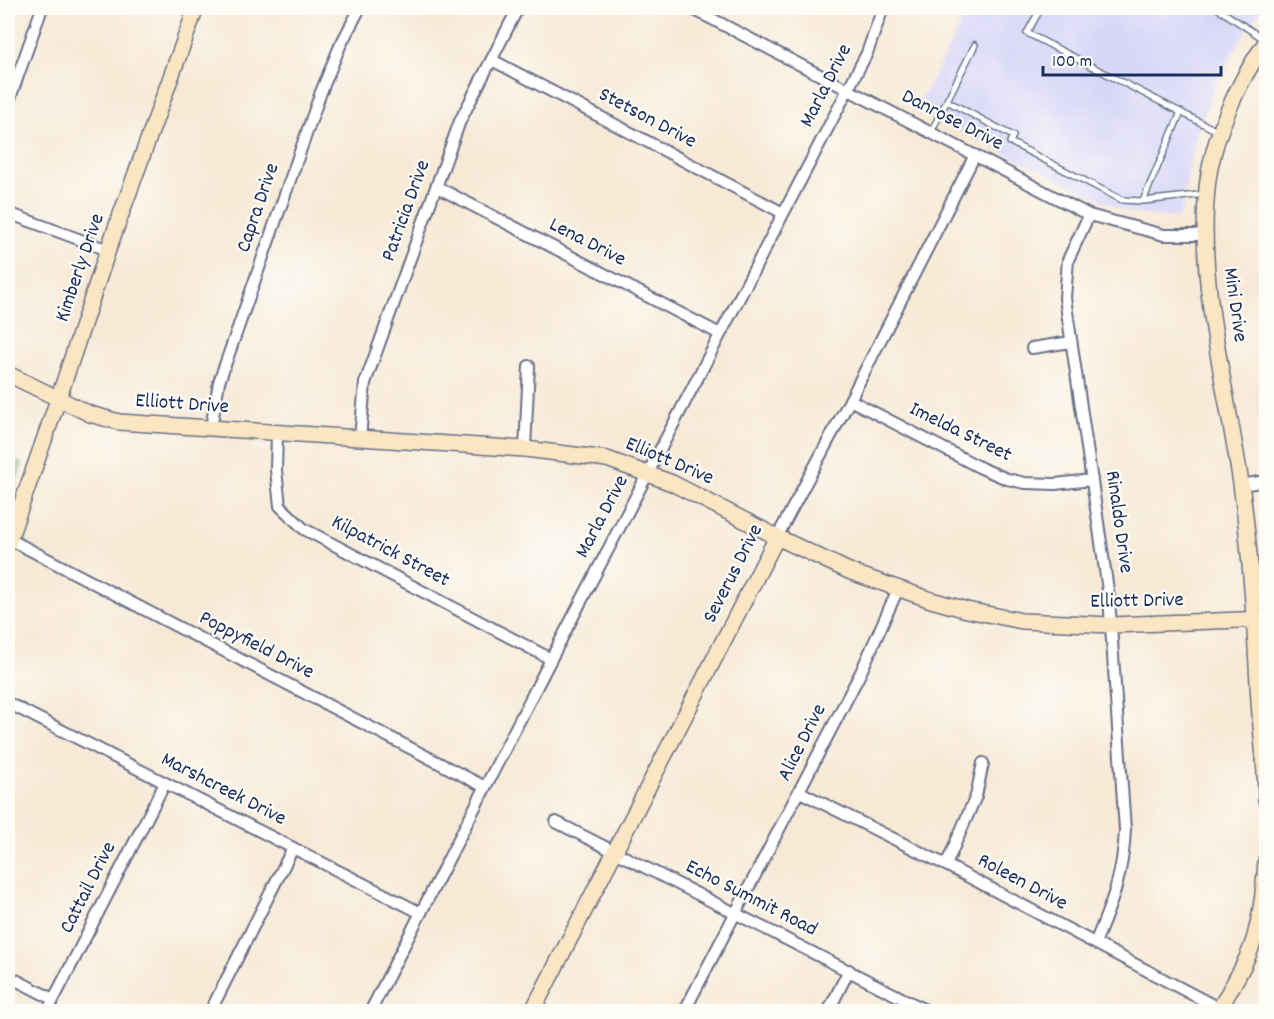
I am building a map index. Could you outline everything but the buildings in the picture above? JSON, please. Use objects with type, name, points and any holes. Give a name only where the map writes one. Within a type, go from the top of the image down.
[{"type":"street","points":[[8,104],[42,8]]},
{"type":"street","name":"Kimberly Drive","points":[[8,541],[14,504],[58,400],[108,250],[196,8]]},
{"type":"street","name":"Capra Drive","points":[[211,428],[219,382],[321,92],[340,46],[360,8]]},
{"type":"street","name":"Patricia Drive","points":[[360,438],[365,383],[460,121],[518,8]]},
{"type":"street","name":"Danrose Drive","points":[[691,8],[1089,215],[1164,234],[1206,235]]},
{"type":"street","name":"Marla Drive","points":[[370,1011],[867,53],[883,8]]},
{"type":"street","name":"Mini Drive","points":[[1266,41],[1231,105],[1213,156],[1207,194],[1206,235],[1207,275],[1261,619],[1266,800]]},
{"type":"street","name":"Stetson Drive","points":[[492,60],[783,213]]},
{"type":"street","name":"Severus Drive","points":[[532,1011],[975,155]]},
{"type":"street","name":"Lena Drive","points":[[437,187],[720,334]]},
{"type":"street","points":[[8,213],[108,250]]},
{"type":"street","name":"Rinaldo Drive","points":[[1089,215],[1068,260],[1065,298],[1111,625],[1124,819],[1124,858],[1118,885],[1095,943]]},
{"type":"street","points":[[1032,348],[1071,342]]},
{"type":"street","points":[[525,449],[529,366]]},
{"type":"street","name":"Elliott Drive","points":[[8,374],[90,414],[119,422],[525,449],[607,459],[672,483],[851,572],[968,610],[1022,621],[1111,625],[1261,619]]},
{"type":"street","name":"Imelda Street","points":[[850,400],[981,468],[1007,478],[1025,483],[1055,484],[1092,480]]},
{"type":"street","name":"Kilpatrick Street","points":[[277,434],[276,470],[280,506],[304,529],[551,659]]},
{"type":"street","points":[[1241,485],[1266,481]]},
{"type":"street","name":"Poppyfield Drive","points":[[8,541],[485,787]]},
{"type":"street","name":"Alice Drive","points":[[684,1011],[861,672],[898,589]]},
{"type":"street","name":"Marshcreek Drive","points":[[8,703],[421,913]]},
{"type":"street","points":[[946,866],[976,796],[983,763]]},
{"type":"street","name":"Cattail Drive","points":[[47,1011],[165,783]]},
{"type":"street","name":"Roleen Drive","points":[[800,792],[1095,943],[1220,1010]]},
{"type":"street","name":"Echo Summit Road","points":[[556,822],[929,1011]]},
{"type":"street","points":[[210,1011],[293,848]]},
{"type":"street","points":[[1220,1010],[1255,938],[1262,907],[1266,861]]},
{"type":"street","points":[[828,1011],[849,970]]},
{"type":"street","points":[[8,976],[53,999]]},
{"type":"lane","points":[[1041,8],[1028,33],[1221,133]]},
{"type":"lane","points":[[1217,8],[1266,41]]},
{"type":"lane","points":[[931,132],[975,45]]},
{"type":"lane","points":[[946,101],[1013,136],[1010,142],[1122,200],[1143,201],[1207,194]]},
{"type":"lane","points":[[1143,201],[1181,112]]},
{"type":"shaded area","points":[[969,8],[1262,8],[1239,42],[1214,87],[1195,139],[1182,212],[1178,218],[1137,214],[1122,210],[916,110]]},
{"type":"green space","points":[[8,456],[22,464],[8,503]]}]
